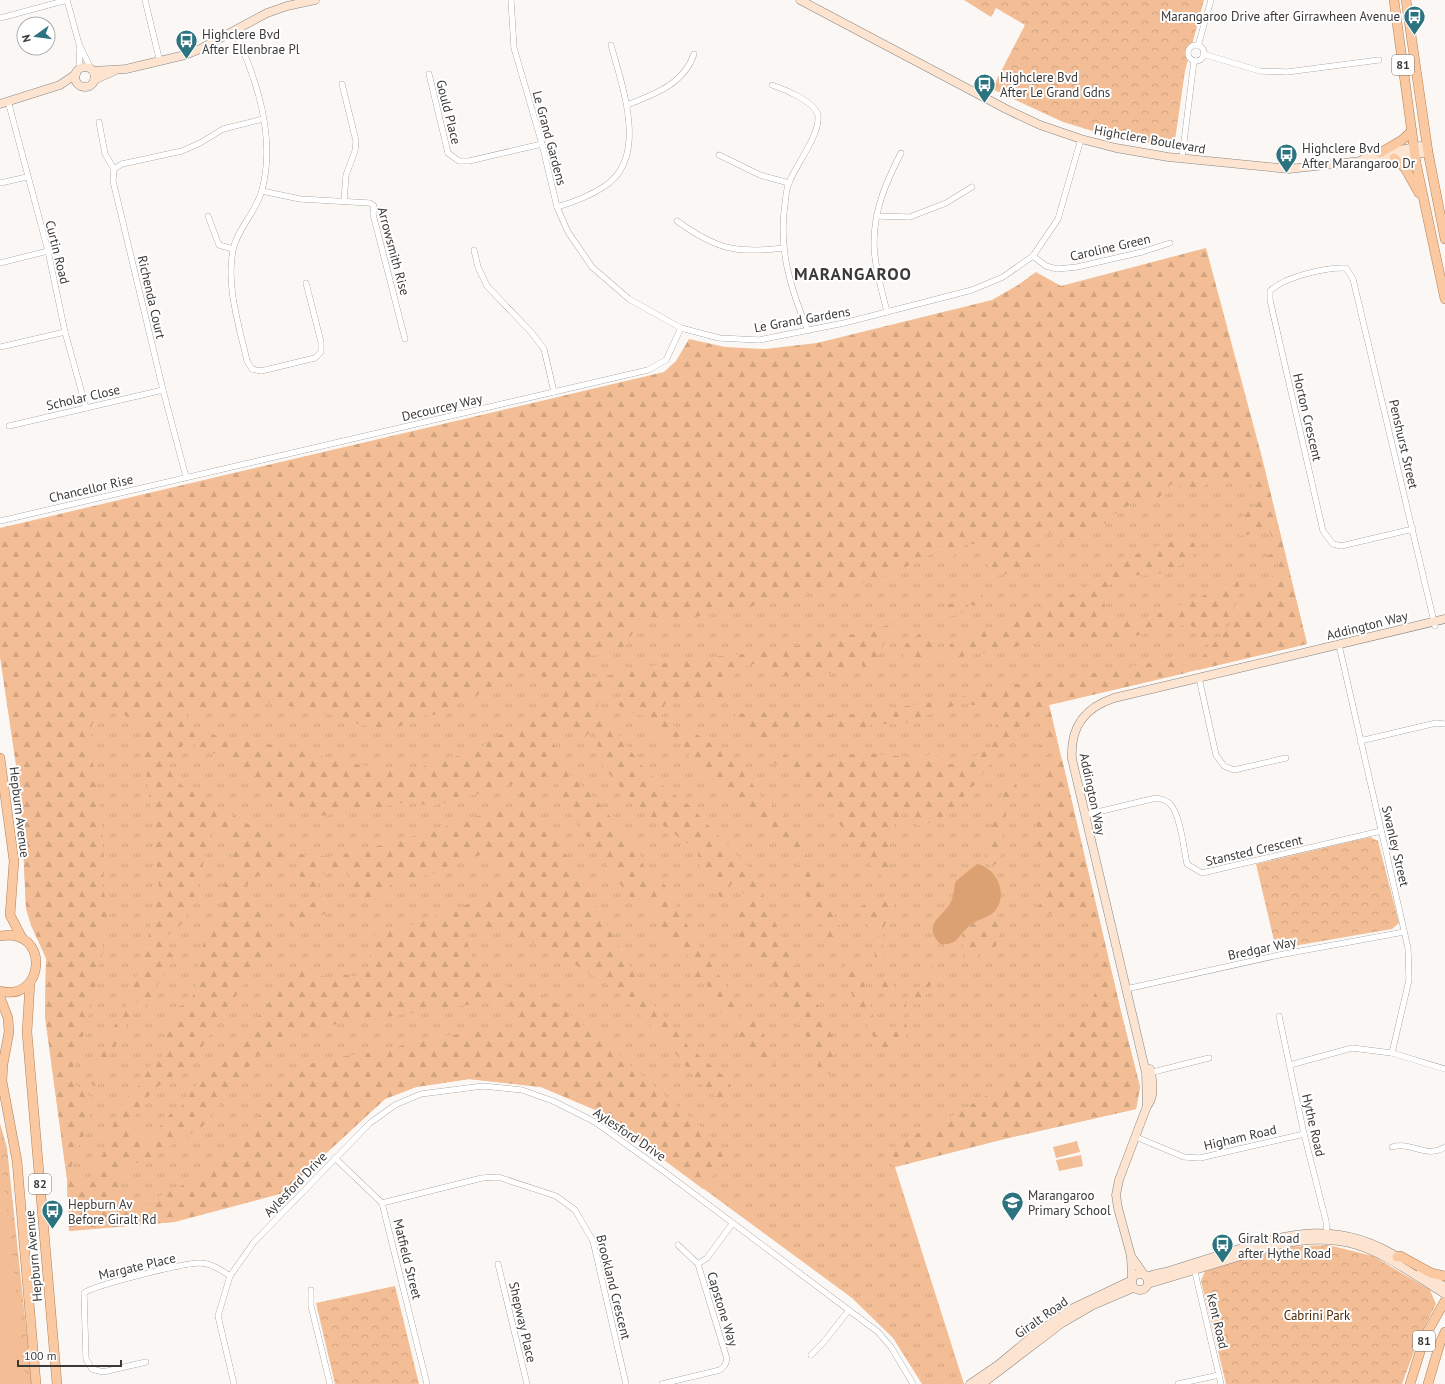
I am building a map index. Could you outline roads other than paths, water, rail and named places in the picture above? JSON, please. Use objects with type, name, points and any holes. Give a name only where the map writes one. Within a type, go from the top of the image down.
[{"type":"main road","name":"81","points":[[1394,0],[1414,151],[1422,198],[1445,299]]},
{"type":"main road","name":"81","points":[[1406,0],[1427,149],[1445,239]]},
{"type":"main road","points":[[1380,153],[1402,140],[1412,131]]},
{"type":"main road","points":[[1394,158],[1405,168],[1422,198]]},
{"type":"main road","name":"Hepburn Avenue","points":[[0,758],[14,861],[10,915],[22,938]]},
{"type":"main road","points":[[0,936],[8,935],[22,938]]},
{"type":"main road","name":"82","points":[[22,938],[32,947],[37,962],[34,976],[30,983]]},
{"type":"main road","points":[[0,991],[8,993],[21,990],[30,983]]},
{"type":"main road","name":"Hepburn Avenue","points":[[30,983],[27,1032],[57,1384]]},
{"type":"main road","name":"Hepburn Avenue","points":[[0,997],[8,1018],[9,1032],[3,1064],[2,1081],[17,1161],[36,1384]]},
{"type":"main road","points":[[1397,1257],[1400,1256],[1431,1273],[1445,1276]]},
{"type":"main road","name":"81","points":[[1410,1384],[1425,1336],[1445,1301]]},
{"type":"main road","name":"81","points":[[1428,1384],[1440,1343],[1445,1332]]},
{"type":"street","points":[[0,18],[67,0],[79,44],[93,73],[88,86],[79,84],[60,85],[4,103]]},
{"type":"street","points":[[145,0],[160,62]]},
{"type":"street","points":[[60,85],[85,67],[93,73],[114,71],[160,62],[200,49],[277,10],[315,0]]},
{"type":"street","name":"Le Grand Gardens","points":[[511,0],[514,48],[542,144],[557,207],[568,232],[592,267],[629,299],[681,328],[719,338],[759,340],[808,331],[972,290],[1003,277],[1033,256],[1058,218],[1065,201],[1081,139]]},
{"type":"street","name":"Highclere Boulevard","points":[[800,0],[1008,110],[1040,125],[1081,139],[1116,148],[1182,158],[1288,169],[1361,161],[1368,163],[1394,158],[1414,151]]},
{"type":"street","points":[[1198,46],[1211,0]]},
{"type":"street","points":[[234,31],[253,75],[267,140],[267,165],[262,191],[233,249],[231,287],[247,361],[252,369],[261,371],[315,358],[321,352],[321,342],[306,283]]},
{"type":"street","points":[[79,44],[78,71],[76,79],[79,84]]},
{"type":"street","points":[[557,207],[582,199],[606,186],[622,167],[628,151],[630,130],[627,105],[611,45]]},
{"type":"street","points":[[1192,46],[1198,46],[1202,49],[1203,54],[1200,59],[1194,61],[1189,57],[1188,51],[1192,46]]},
{"type":"street","points":[[627,105],[655,94],[672,84],[686,72],[694,54]]},
{"type":"street","points":[[1203,54],[1260,70],[1287,72],[1379,60]]},
{"type":"street","points":[[1182,158],[1194,61]]},
{"type":"street","name":"Gould Place","points":[[429,74],[448,153],[459,161],[469,161],[542,144]]},
{"type":"street","points":[[342,84],[356,141],[346,175],[344,201]]},
{"type":"street","points":[[772,85],[782,88],[814,107],[818,116],[818,121],[806,152],[789,183],[784,213],[783,248],[790,281],[808,331]]},
{"type":"street","name":"Curtin Road","points":[[4,103],[48,251],[65,332],[86,408]]},
{"type":"street","points":[[114,170],[122,164],[182,151],[200,143],[223,129],[263,119]]},
{"type":"street","name":"Richenda Court","points":[[98,122],[106,154],[114,170],[113,181],[163,390],[186,477]]},
{"type":"street","name":"Highclere Boulevard","points":[[1361,161],[1367,156],[1380,153],[1427,149]]},
{"type":"street","points":[[887,312],[874,244],[876,216],[886,182],[901,153]]},
{"type":"street","points":[[719,155],[760,175],[789,183]]},
{"type":"street","points":[[0,183],[27,177]]},
{"type":"street","points":[[876,216],[910,217],[946,203],[972,187]]},
{"type":"street","name":"Arrowsmith Rise","points":[[262,191],[300,199],[370,203],[374,206],[373,214],[405,339]]},
{"type":"street","points":[[208,216],[219,245],[233,249]]},
{"type":"street","points":[[677,221],[696,235],[724,248],[757,251],[783,248]]},
{"type":"street","name":"Caroline Green","points":[[1033,256],[1046,266],[1057,269],[1077,267],[1142,252],[1170,243]]},
{"type":"street","points":[[474,250],[478,267],[487,286],[531,332],[544,349],[554,392]]},
{"type":"street","points":[[0,263],[48,251]]},
{"type":"street","name":"Horton Crescent","points":[[1346,268],[1333,268],[1277,284],[1270,291],[1270,300],[1323,531],[1333,544],[1341,546],[1413,530]]},
{"type":"street","name":"Penshurst Street","points":[[1346,268],[1354,279],[1435,624]]},
{"type":"street","name":"Decourcey Way","points":[[186,477],[648,370],[666,360],[681,328]]},
{"type":"street","points":[[0,347],[65,332]]},
{"type":"street","name":"Scholar Close","points":[[8,426],[163,390]]},
{"type":"street","name":"Chancellor Rise","points":[[0,521],[186,477]]},
{"type":"street","name":"Addington Way","points":[[1132,1282],[1131,1256],[1116,1195],[1119,1180],[1147,1106],[1148,1073],[1087,814],[1072,759],[1071,749],[1075,730],[1084,716],[1095,706],[1108,700],[1200,680],[1435,624],[1445,619]]},
{"type":"street","name":"Addington Way","points":[[1435,624],[1445,624]]},
{"type":"street","name":"Swanley Street","points":[[1339,647],[1408,948],[1409,980],[1392,1053]]},
{"type":"street","points":[[1200,680],[1216,755],[1224,766],[1234,770],[1286,758]]},
{"type":"street","points":[[1360,741],[1436,722],[1445,724]]},
{"type":"street","name":"Stansted Crescent","points":[[1087,814],[1156,798],[1165,800],[1171,804],[1176,813],[1187,864],[1202,873],[1381,831]]},
{"type":"street","name":"Bredgar Way","points":[[1128,989],[1279,955],[1404,932]]},
{"type":"street","name":"Hythe Road","points":[[1279,1016],[1304,1134],[1326,1221],[1327,1236]]},
{"type":"street","points":[[1290,1065],[1352,1048],[1392,1053],[1445,1069]]},
{"type":"street","points":[[1148,1073],[1209,1058]]},
{"type":"street","name":"Aylesford Drive","points":[[234,1384],[218,1316],[230,1276],[254,1242],[370,1123],[395,1105],[421,1094],[483,1086],[522,1090],[553,1101],[595,1122],[662,1170],[878,1332],[891,1346],[913,1384]]},
{"type":"street","name":"Higham Road","points":[[1136,1137],[1184,1157],[1200,1158],[1304,1134]]},
{"type":"street","points":[[1392,1147],[1399,1145],[1431,1152],[1445,1147]]},
{"type":"street","points":[[335,1158],[382,1203]]},
{"type":"street","name":"Brookland Crescent","points":[[382,1203],[482,1178],[498,1177],[556,1196],[575,1210],[593,1241],[626,1384]]},
{"type":"street","name":"Matfield Street","points":[[382,1203],[427,1384]]},
{"type":"street","name":"Capstone Way","points":[[698,1264],[707,1258],[732,1224]]},
{"type":"street","points":[[1146,1279],[1142,1290],[1132,1282],[1138,1274],[1146,1279],[1277,1245],[1340,1234],[1372,1243],[1445,1287]]},
{"type":"street","points":[[1327,1236],[1356,1244],[1382,1254],[1445,1294]]},
{"type":"street","name":"Capstone Way","points":[[662,1384],[720,1370],[725,1365],[727,1359],[698,1264],[678,1245]]},
{"type":"street","name":"Addington Way","points":[[1131,1256],[1146,1279]]},
{"type":"street","name":"Margate Place","points":[[146,1362],[103,1372],[92,1369],[86,1359],[84,1293],[89,1289],[115,1282],[198,1263],[218,1268],[230,1276]]},
{"type":"street","name":"Shepway Place","points":[[498,1264],[527,1384]]},
{"type":"street","name":"Kent Road","points":[[1194,1267],[1221,1384]]},
{"type":"street","name":"Giralt Road","points":[[970,1384],[1034,1335],[1073,1308],[1132,1282]]},
{"type":"street","name":"Giralt Road","points":[[982,1384],[1062,1323],[1132,1282]]},
{"type":"street","points":[[311,1290],[311,1306],[330,1384]]},
{"type":"street","points":[[810,1355],[822,1343],[848,1310]]},
{"type":"street","points":[[1178,1384],[1219,1375]]},
{"type":"place","name":"Marangaroo Drive after Girrawheen Avenue","points":[[1415,36]]},
{"type":"place","name":"Highclere Bvd After Ellenbrae Pl","points":[[186,60]]},
{"type":"place","name":"Highclere Bvd After Le Grand Gdns","points":[[984,104]]},
{"type":"place","name":"Highclere Bvd After Marangaroo Dr","points":[[1287,174]]},
{"type":"place","name":"Marangaroo Primary School","points":[[1012,1222]]},
{"type":"place","name":"Hepburn Av Before Giralt Rd","points":[[53,1230]]},
{"type":"place","name":"Giralt Road after Hythe Road","points":[[1223,1264]]},
{"type":"district","name":"MARANGAROO","points":[[853,274]]},
{"type":"park label","name":"Cabrini Park","points":[[1317,1315]]}]
